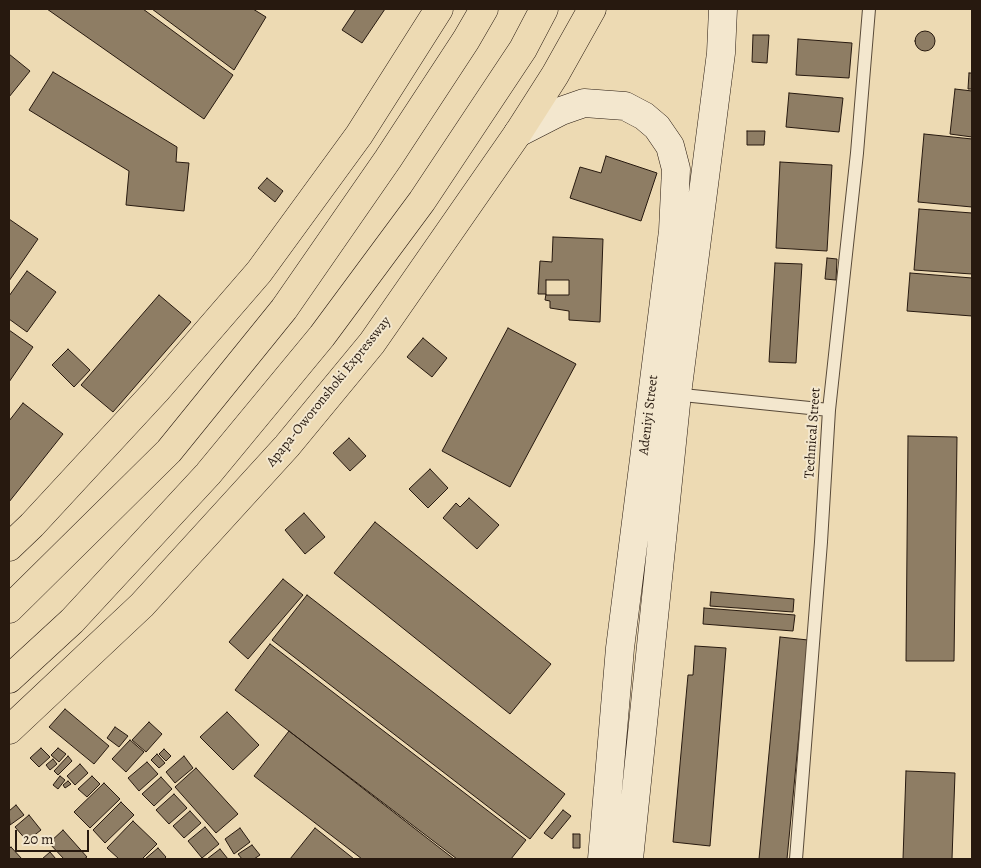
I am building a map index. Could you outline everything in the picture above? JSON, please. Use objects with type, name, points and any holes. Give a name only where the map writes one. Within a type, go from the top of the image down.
[{"type":"main road","points":[[9,547],[32,525],[156,391],[259,272],[359,135],[439,9]]},
{"type":"main road","points":[[9,609],[169,451],[284,309],[393,151],[466,40],[484,9]]},
{"type":"main road","points":[[9,679],[72,621],[208,474],[322,336],[422,201],[523,49],[544,9]]},
{"type":"main road","name":"Apapa-Oworonshoki Expressway","points":[[9,730],[142,605],[287,446],[372,343],[518,133],[556,75],[592,9]]},
{"type":"street","name":"Adeniyi Street","points":[[602,859],[620,648],[721,53],[723,9]]},
{"type":"street","name":"Adeniyi Street","points":[[518,133],[561,111],[584,103],[625,106],[644,116],[657,126],[670,146],[676,169],[664,391],[629,859]]},
{"type":"lane","name":"Technical Street","points":[[796,859],[821,542],[829,410],[869,9]]},
{"type":"lane","points":[[664,391],[829,410]]},
{"type":"building","points":[[47,9],[143,9],[233,75],[204,119]]},
{"type":"building","points":[[152,9],[253,9],[266,17],[234,70]]},
{"type":"building","points":[[356,9],[385,9],[362,43],[342,30]]},
{"type":"building","points":[[921,31],[929,31],[935,37],[935,45],[929,51],[921,51],[915,45],[915,37]]},
{"type":"building","points":[[753,35],[769,35],[767,63],[752,62]]},
{"type":"building","points":[[798,39],[852,43],[849,78],[796,75]]},
{"type":"building","points":[[9,54],[30,71],[9,97]]},
{"type":"building","points":[[53,72],[177,147],[176,162],[189,163],[184,211],[126,205],[129,171],[29,110]]},
{"type":"building","points":[[969,73],[972,73],[972,89],[968,89]]},
{"type":"building","points":[[955,89],[972,91],[972,137],[950,134]]},
{"type":"building","points":[[789,93],[843,98],[839,132],[786,127]]},
{"type":"building","points":[[747,131],[765,131],[764,145],[747,145]]},
{"type":"building","points":[[924,134],[972,139],[972,207],[918,202]]},
{"type":"building","points":[[606,156],[657,173],[641,221],[570,198],[580,167],[601,173]]},
{"type":"building","points":[[780,162],[832,165],[827,251],[776,248]]},
{"type":"building","points":[[267,178],[283,191],[275,202],[258,188]]},
{"type":"building","points":[[919,209],[972,213],[972,274],[914,270]]},
{"type":"building","points":[[9,219],[38,239],[9,281]]},
{"type":"building","points":[[553,237],[603,239],[600,322],[569,320],[569,311],[550,308],[550,301],[545,300],[546,294],[538,294],[540,261],[552,262]],"holes":[[[546,280],[569,280],[569,295],[546,295]]]},
{"type":"building","points":[[827,258],[837,259],[836,280],[825,279]]},
{"type":"building","points":[[775,263],[802,264],[796,363],[769,362]]},
{"type":"building","points":[[27,271],[56,292],[27,332],[9,319],[9,296]]},
{"type":"building","points":[[910,273],[972,278],[972,316],[907,311]]},
{"type":"building","points":[[159,295],[191,322],[113,412],[81,385]]},
{"type":"building","points":[[508,328],[576,364],[510,487],[442,451]]},
{"type":"building","points":[[9,330],[33,347],[9,382]]},
{"type":"building","points":[[423,338],[447,358],[432,377],[407,357]]},
{"type":"building","points":[[68,349],[90,370],[74,387],[52,365]]},
{"type":"building","points":[[23,403],[63,434],[9,502],[9,421]]},
{"type":"building","points":[[908,436],[957,437],[954,661],[906,661]]},
{"type":"building","points":[[349,438],[366,456],[350,471],[333,453]]},
{"type":"building","points":[[430,469],[448,488],[428,508],[409,489]]},
{"type":"building","points":[[469,498],[499,525],[477,549],[443,518],[456,503],[460,507]]},
{"type":"building","points":[[304,513],[325,537],[305,554],[285,530]]},
{"type":"building","points":[[375,522],[551,664],[510,714],[334,573]]},
{"type":"building","points":[[283,579],[303,595],[248,659],[229,642]]},
{"type":"building","points":[[711,592],[794,599],[793,612],[710,606]]},
{"type":"building","points":[[307,595],[565,794],[530,839],[272,640]]},
{"type":"building","points":[[704,608],[795,615],[793,631],[703,624]]},
{"type":"building","points":[[780,637],[808,640],[787,859],[759,859]]},
{"type":"building","points":[[270,644],[526,840],[511,859],[457,859],[235,690]]},
{"type":"building","points":[[695,646],[726,648],[710,846],[673,842],[688,675],[693,675]]},
{"type":"building","points":[[65,709],[109,746],[94,764],[49,727]]},
{"type":"building","points":[[227,712],[259,745],[233,770],[200,737]]},
{"type":"building","points":[[149,722],[162,734],[146,752],[132,740]]},
{"type":"building","points":[[115,727],[128,736],[119,747],[107,738]]},
{"type":"building","points":[[289,731],[454,859],[362,859],[254,776]]},
{"type":"building","points":[[130,740],[144,752],[126,772],[112,759]]},
{"type":"building","points":[[41,748],[50,757],[39,767],[30,758]]},
{"type":"building","points":[[58,748],[66,754],[59,762],[51,755]]},
{"type":"building","points":[[164,749],[171,756],[166,761],[159,754]]},
{"type":"building","points":[[157,754],[165,763],[159,768],[151,760]]},
{"type":"building","points":[[68,756],[72,761],[58,775],[54,771]]},
{"type":"building","points":[[184,756],[193,768],[175,783],[166,772]]},
{"type":"building","points":[[53,759],[57,764],[50,770],[46,765]]},
{"type":"building","points":[[147,762],[158,774],[139,791],[128,778]]},
{"type":"building","points":[[80,764],[88,773],[75,785],[67,776]]},
{"type":"building","points":[[196,768],[238,814],[216,833],[175,787]]},
{"type":"building","points":[[906,771],[955,773],[952,859],[903,859]]},
{"type":"building","points":[[60,776],[65,780],[58,789],[53,785]]},
{"type":"building","points":[[92,776],[100,784],[87,797],[78,789]]},
{"type":"building","points":[[161,777],[172,789],[154,806],[142,794]]},
{"type":"building","points":[[68,781],[71,784],[65,788],[63,785]]},
{"type":"building","points":[[104,783],[120,799],[90,828],[74,812]]},
{"type":"building","points":[[174,794],[187,808],[169,824],[156,810]]},
{"type":"building","points":[[121,802],[134,815],[105,843],[93,830]]},
{"type":"building","points":[[16,805],[24,815],[10,825],[9,811]]},
{"type":"building","points":[[563,810],[571,816],[552,839],[544,833]]},
{"type":"building","points":[[190,811],[201,823],[184,838],[173,826]]},
{"type":"building","points":[[29,815],[41,830],[27,841],[15,827]]},
{"type":"building","points":[[133,821],[157,844],[142,859],[119,859],[107,848]]},
{"type":"building","points":[[205,827],[219,844],[202,858],[188,841]]},
{"type":"building","points":[[240,828],[250,842],[234,854],[225,839]]},
{"type":"building","points":[[315,828],[354,859],[290,859]]},
{"type":"building","points":[[63,830],[87,857],[84,859],[64,859],[49,843]]},
{"type":"building","points":[[573,834],[580,834],[580,848],[573,848]]},
{"type":"building","points":[[252,845],[260,855],[254,859],[242,859],[238,854]]},
{"type":"building","points":[[11,847],[22,859],[9,859],[9,849]]},
{"type":"building","points":[[158,848],[166,857],[164,859],[145,859]]},
{"type":"building","points":[[220,849],[228,859],[207,859]]},
{"type":"building","points":[[50,852],[56,859],[42,859]]}]
